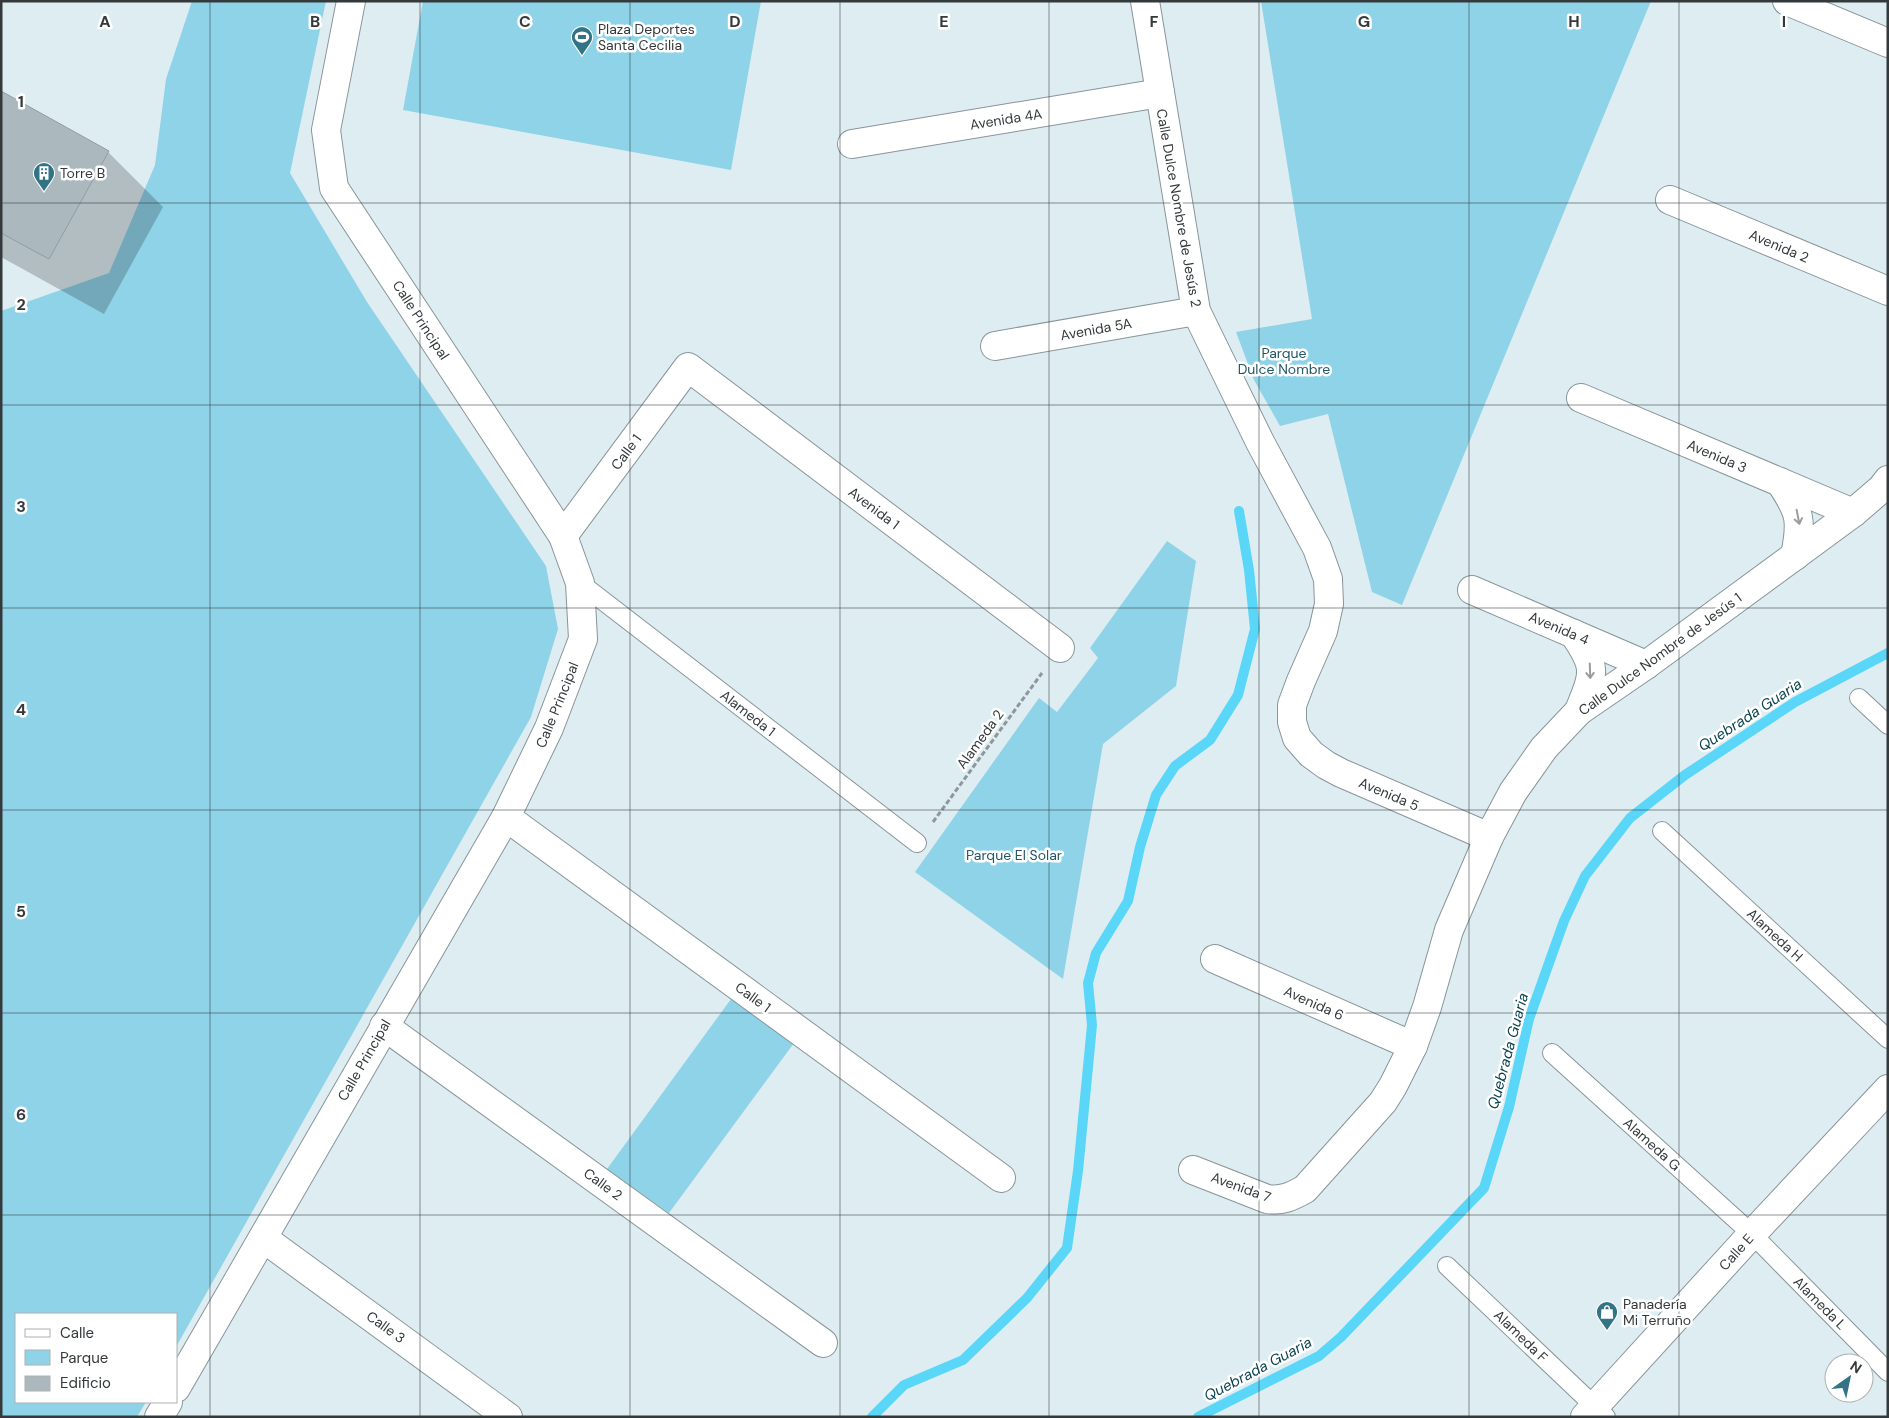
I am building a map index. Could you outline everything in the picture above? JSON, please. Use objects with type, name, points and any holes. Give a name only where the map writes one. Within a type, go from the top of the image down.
[{"type":"street","name":"Calle Principal","points":[[178,1385],[506,816],[549,728],[583,639],[580,584],[563,536],[334,188],[326,130],[350,1]]},
{"type":"street","name":"Calle Dulce Nombre de Jesús 2","points":[[1145,1],[1196,311],[1260,442],[1317,548],[1328,579],[1329,604],[1323,631],[1300,681],[1292,705],[1292,722],[1297,738]]},
{"type":"street","points":[[1787,1],[1888,43]]},
{"type":"street","name":"Avenida 4A","points":[[852,144],[1160,93]]},
{"type":"street","name":"Avenida 2","points":[[1670,200],[1888,292]]},
{"type":"street","name":"Avenida 5A","points":[[995,346],[1196,311]]},
{"type":"street","name":"Calle 1","points":[[563,536],[688,367]]},
{"type":"street","name":"Avenida 1","points":[[688,367],[1060,648]]},
{"type":"street","name":"Avenida 3","points":[[1581,398],[1854,513]]},
{"type":"street","name":"Calle Dulce Nombre de Jesús 1","points":[[1289,1198],[1305,1190],[1383,1102],[1414,1046],[1453,921],[1489,837],[1513,792],[1544,748],[1579,711],[1646,665],[1854,513],[1888,480]]},
{"type":"street","points":[[1780,482],[1793,501],[1799,516],[1800,531],[1795,556]]},
{"type":"street","name":"Avenida 4","points":[[1472,590],[1646,665]]},
{"type":"street","points":[[1574,634],[1588,654],[1592,668],[1590,682],[1579,711]]},
{"type":"street","name":"Avenida 5","points":[[1297,738],[1311,754],[1333,769],[1489,837]]},
{"type":"street","name":"Calle 1","points":[[506,816],[1000,1178]]},
{"type":"street","name":"Avenida 6","points":[[1215,959],[1414,1046]]},
{"type":"street","name":"Calle 2","points":[[384,1026],[823,1343]]},
{"type":"street","name":"Calle E","points":[[1595,1413],[1752,1234],[1888,1089]]},
{"type":"street","name":"Avenida 7","points":[[1193,1170],[1267,1199],[1278,1201],[1289,1198]]},
{"type":"street","name":"Calle 3","points":[[263,1238],[508,1417]]},
{"type":"street","points":[[159,1417],[167,1403]]},
{"type":"lane","name":"Alameda 1","points":[[580,584],[917,843]]},
{"type":"lane","points":[[1859,698],[1888,725]]},
{"type":"lane","name":"Alameda H","points":[[1662,831],[1888,1039]]},
{"type":"lane","name":"Alameda G","points":[[1552,1053],[1752,1234]]},
{"type":"lane","name":"Alameda L","points":[[1752,1234],[1888,1372]]},
{"type":"lane","name":"Alameda F","points":[[1447,1266],[1595,1413]]},
{"type":"path","name":"Alameda 2","points":[[917,843],[1060,648]]},
{"type":"green space","points":[[192,1],[326,1],[290,173],[367,302],[546,566],[558,629],[531,717],[178,1343],[178,1313],[15,1313],[15,1403],[145,1403],[137,1417],[1,1417],[1,311],[109,273],[155,165],[166,79]]},
{"type":"green space","name":"Plaza Deportes Santa Cecilia","points":[[423,1],[761,1],[731,170],[403,110]]},
{"type":"green space","name":"Parque Dulce Nombre","points":[[1261,1],[1651,1],[1402,605],[1372,592],[1328,414],[1280,426],[1254,380],[1236,332],[1312,319]]},
{"type":"green space","name":"Parque El Solar","points":[[1167,541],[1196,561],[1176,686],[1103,744],[1063,979],[915,872],[1039,698],[1057,712],[1098,658],[1090,648]]},
{"type":"green space","points":[[731,999],[794,1043],[669,1213],[607,1169]]},
{"type":"building","name":"Torre B","points":[[1,91],[109,151],[49,259],[1,233]]},
{"type":"waterway","points":[[872,1417],[904,1385],[963,1360],[1027,1298],[1067,1248],[1078,1171],[1092,1025],[1088,983],[1096,953],[1128,901],[1140,847],[1156,795],[1175,766],[1210,740],[1238,695],[1255,629],[1249,570],[1239,511]]},
{"type":"waterway","name":"Quebrada Guaria","points":[[1198,1417],[1319,1356],[1341,1337],[1484,1188],[1509,1107],[1529,1019],[1564,921],[1585,876],[1630,818],[1685,775],[1795,702],[1888,653]]},
{"type":"place","name":"Plaza Deportes Santa Cecilia","points":[[582,56]]},
{"type":"place","name":"Torre B","points":[[44,192]]},
{"type":"place","name":"Panadería Mi Terruño","points":[[1607,1331]]}]
